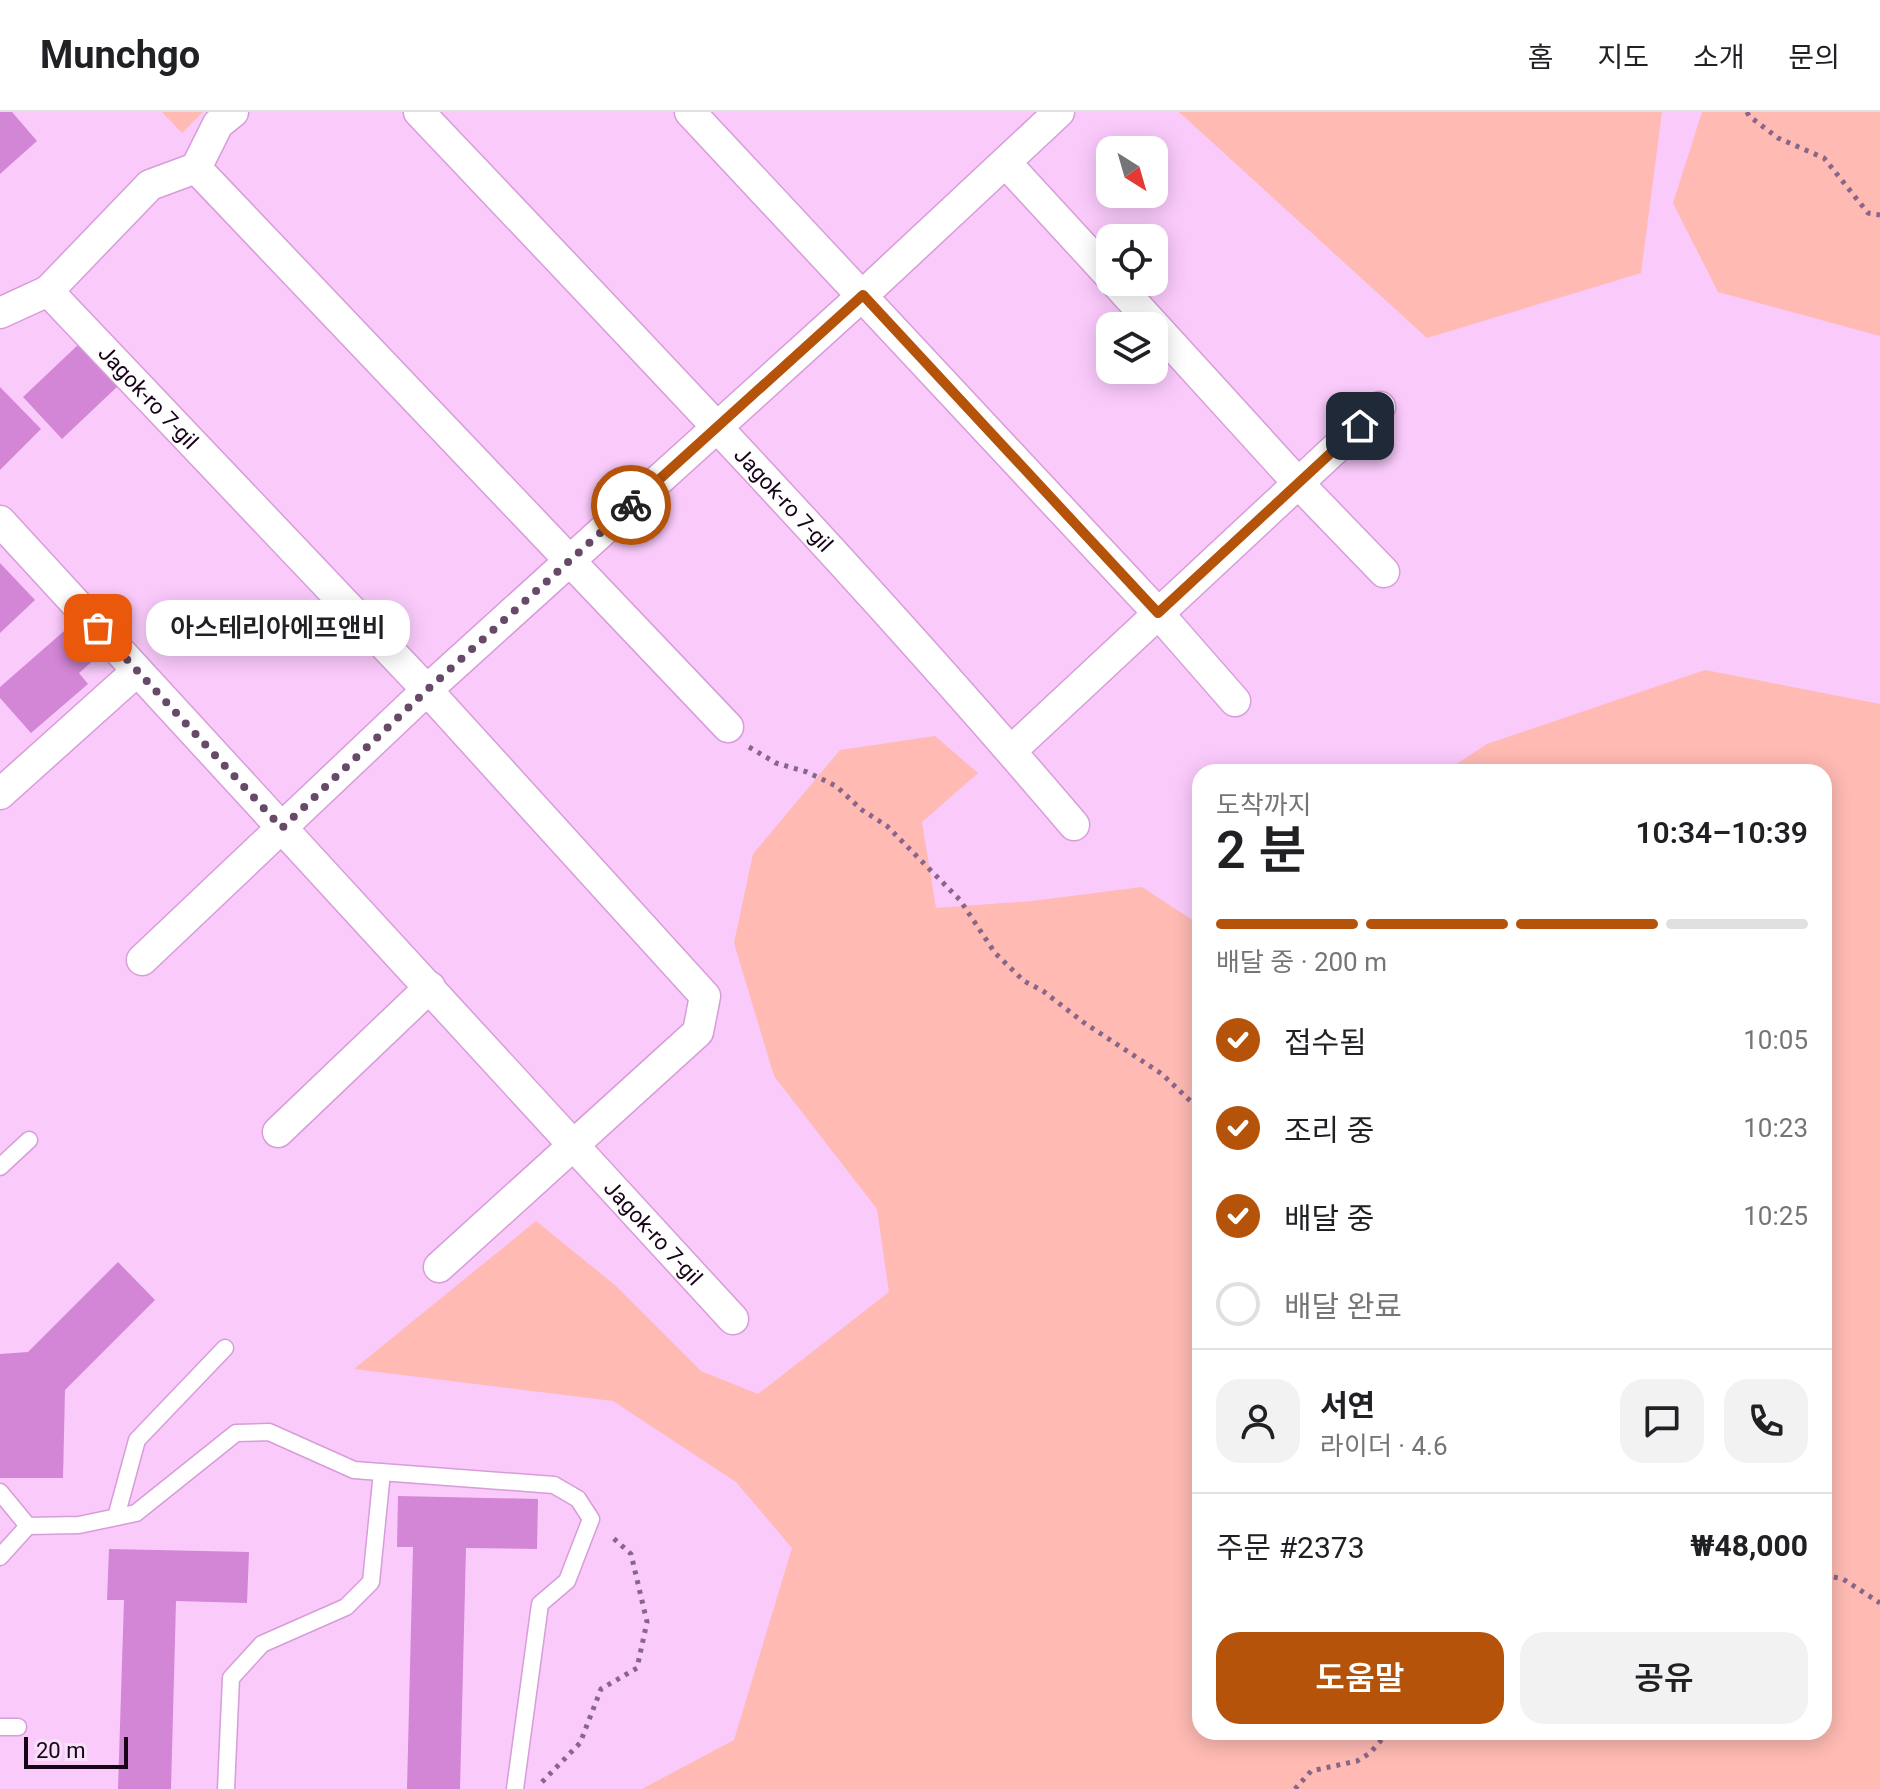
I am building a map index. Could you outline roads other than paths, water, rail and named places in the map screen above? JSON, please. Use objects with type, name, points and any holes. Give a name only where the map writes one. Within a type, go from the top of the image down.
[{"type":"street","points":[[0,313],[48,291],[150,185],[196,168],[218,124],[233,112]]},
{"type":"street","name":"Jagok-ro 7-gil","points":[[419,112],[718,427],[1074,825]]},
{"type":"street","points":[[690,112],[1158,613],[1235,701]]},
{"type":"street","points":[[142,960],[427,690],[863,295],[1059,112]]},
{"type":"street","points":[[1006,163],[1096,261]]},
{"type":"street","points":[[196,168],[728,727]]},
{"type":"street","name":"Jagok-ro 7-gil","points":[[48,291],[427,690],[705,996],[698,1032],[575,1147]]},
{"type":"street","points":[[1128,296],[1299,484],[1384,572]]},
{"type":"street","points":[[1011,751],[1380,407]]},
{"type":"street","name":"Jagok-ro 7-gil","points":[[0,521],[733,1319]]},
{"type":"street","points":[[0,794],[137,671]]},
{"type":"street","points":[[278,1132],[430,987]]},
{"type":"street","points":[[439,1267],[575,1147]]},
{"type":"lane","points":[[0,1167],[29,1140]]},
{"type":"lane","points":[[116,1517],[137,1440],[225,1348]]},
{"type":"lane","points":[[0,1557],[28,1526],[79,1525],[136,1513],[236,1433],[269,1432],[354,1470],[554,1485],[578,1499],[591,1519],[567,1581],[540,1604],[515,1789]]},
{"type":"lane","points":[[226,1789],[231,1678],[262,1644],[346,1607],[371,1582],[382,1472]]},
{"type":"lane","points":[[0,1492],[28,1526]]},
{"type":"lane","points":[[0,1727],[18,1727]]},
{"type":"place","name":"아스테리아에프앤비","points":[[98,628]]}]
